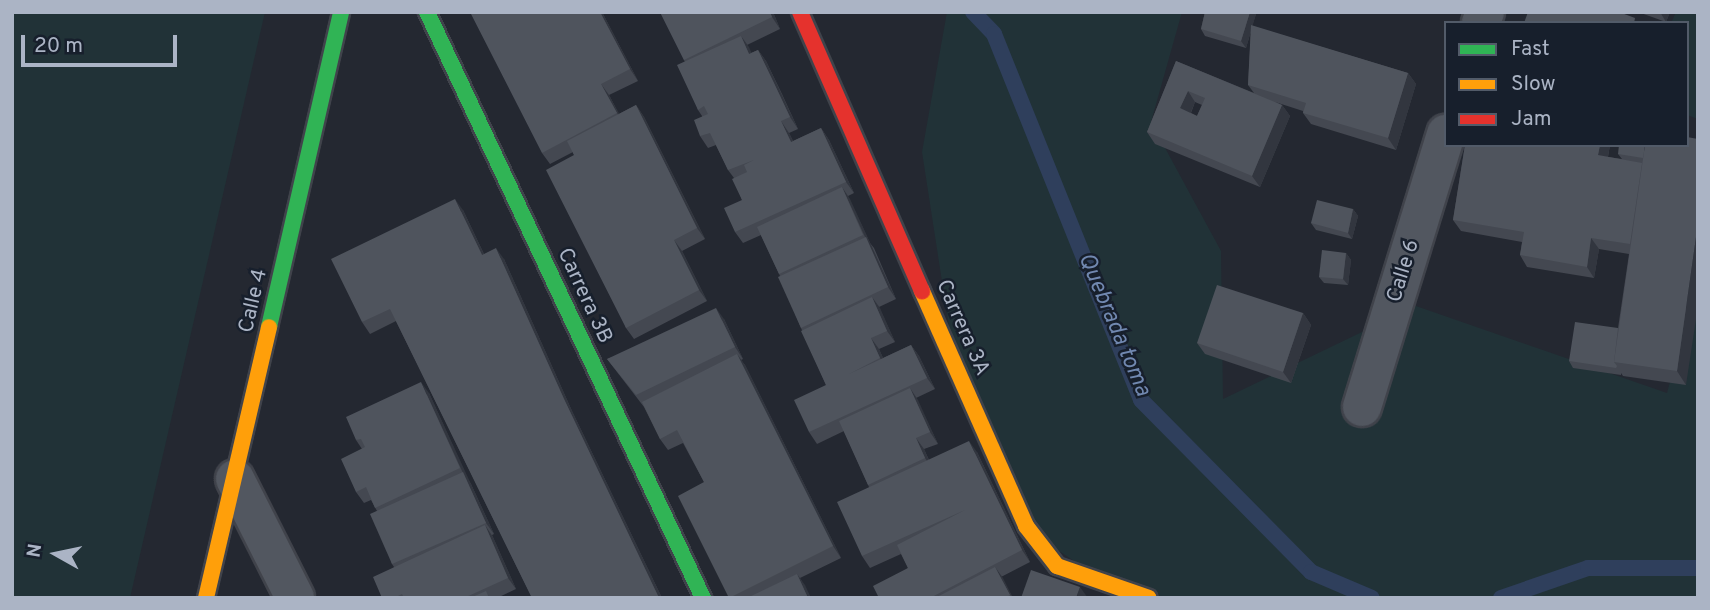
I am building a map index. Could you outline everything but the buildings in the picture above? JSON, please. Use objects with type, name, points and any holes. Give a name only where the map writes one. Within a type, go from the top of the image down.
[{"type":"street","name":"Calle 4","points":[[206,598],[341,12]]},
{"type":"street","name":"Carrera 3B","points":[[427,12],[703,598]]},
{"type":"street","name":"Carrera 3A","points":[[800,12],[1026,526],[1057,566],[1149,598]]},
{"type":"street","name":"Calle 6","points":[[1362,407],[1444,140]]},
{"type":"street","points":[[235,479],[295,598]]},
{"type":"shaded area","points":[[12,12],[265,12],[130,598],[12,598]]},
{"type":"shaded area","points":[[947,12],[1182,12],[1151,122],[1221,251],[1223,399],[1416,306],[1667,393],[1698,277],[1698,598],[1129,598],[1043,540],[960,398],[922,152]]},
{"type":"shaded area","points":[[1676,12],[1698,12],[1698,119],[1689,116],[1689,21],[1672,21]]},
{"type":"waterway","name":"Quebrada toma","points":[[973,12],[994,34],[1141,400],[1311,572],[1372,598]]},
{"type":"waterway","name":"Quebrada toma","points":[[1501,598],[1588,568],[1698,568]]},
{"type":"traffic: fast","points":[[269,327],[341,12]]},
{"type":"traffic: fast","points":[[427,12],[703,598]]},
{"type":"traffic: slow","points":[[922,291],[1026,526],[1057,566],[1149,598]]},
{"type":"traffic: slow","points":[[206,598],[269,327]]},
{"type":"traffic: jam","points":[[800,12],[922,291]]}]
